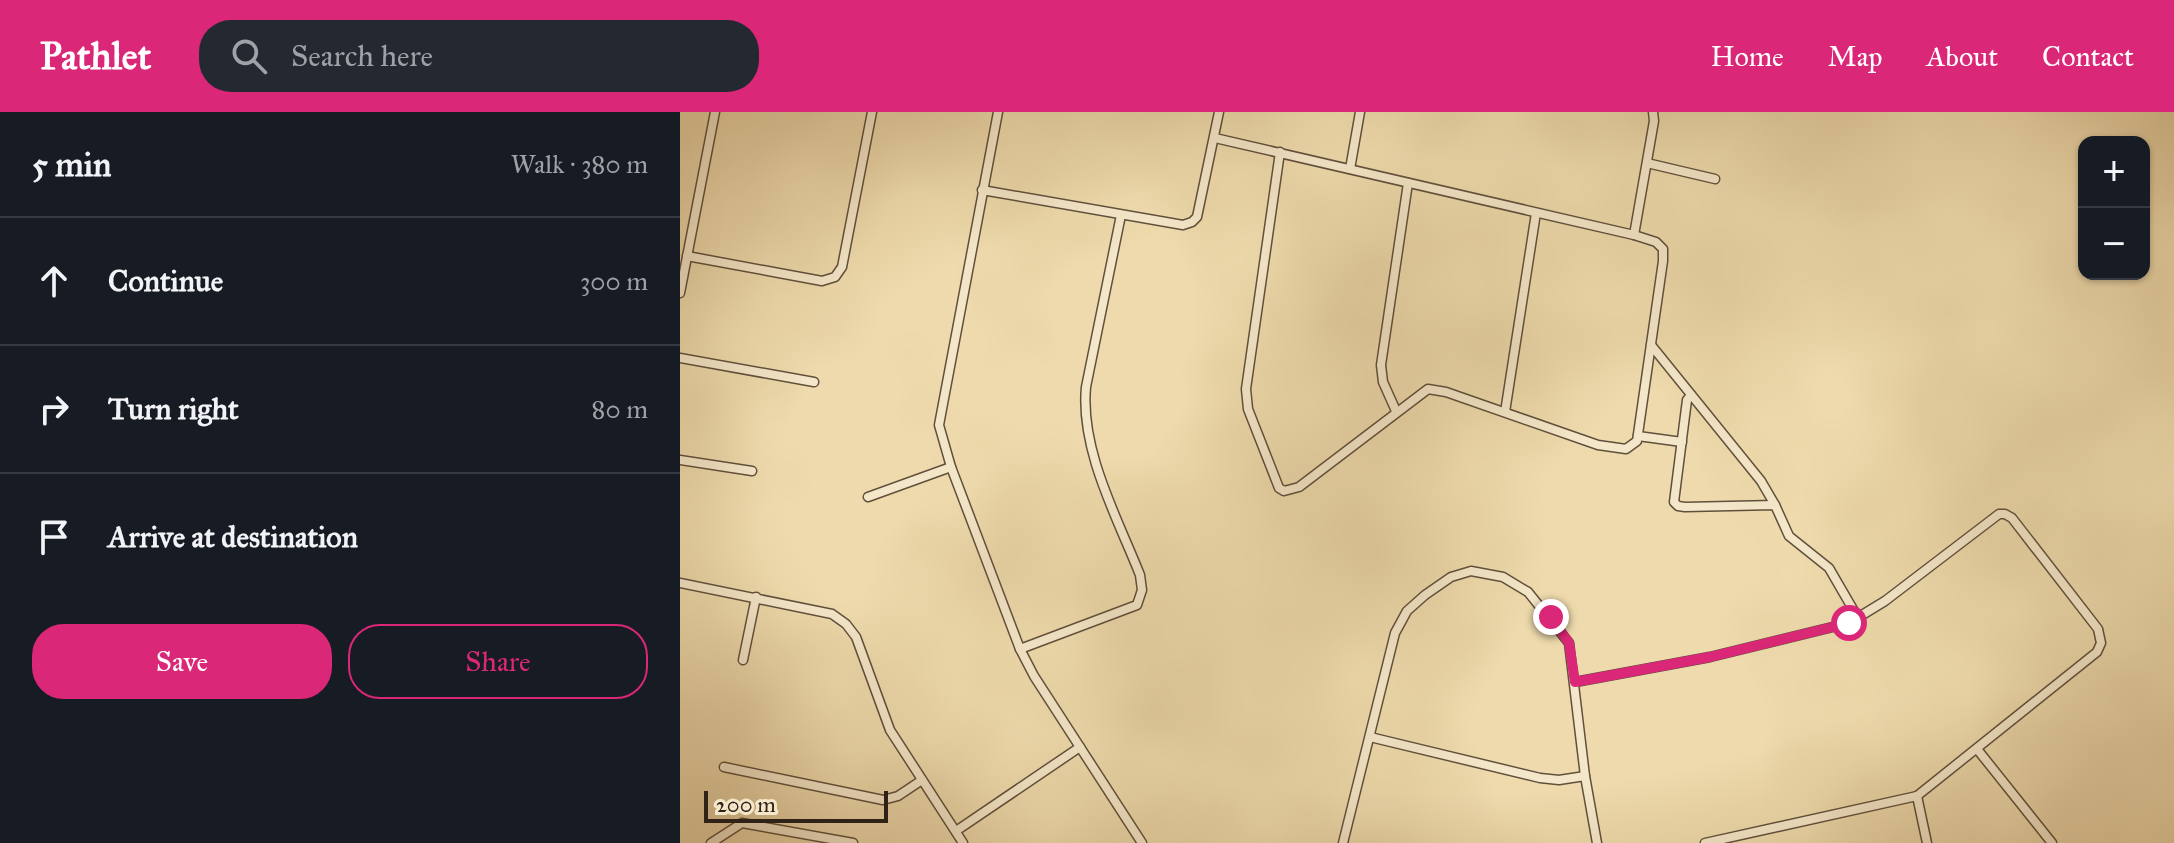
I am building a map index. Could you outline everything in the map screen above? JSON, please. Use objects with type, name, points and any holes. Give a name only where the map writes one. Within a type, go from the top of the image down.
[{"type":"street","points":[[680,293],[715,112]]},
{"type":"street","points":[[687,256],[822,281],[835,277],[842,267],[872,112]]},
{"type":"street","points":[[998,112],[939,416],[942,438],[1020,649],[1034,676],[1142,843]]},
{"type":"street","points":[[982,190],[1183,225],[1197,217],[1219,112]]},
{"type":"street","points":[[1350,169],[1360,112]]},
{"type":"street","points":[[1634,235],[1653,112]]},
{"type":"street","points":[[1215,138],[1280,152],[1634,235],[1656,242],[1663,249],[1637,441],[1626,449],[1598,445],[1446,392],[1428,389],[1299,487],[1291,491],[1279,488],[1248,409],[1246,389],[1280,152]]},
{"type":"street","points":[[1647,163],[1715,179]]},
{"type":"street","points":[[1396,411],[1383,382],[1381,365],[1408,183]]},
{"type":"street","points":[[1505,412],[1536,213]]},
{"type":"street","points":[[1020,649],[1137,605],[1142,590],[1140,575],[1088,441],[1084,407],[1121,215]]},
{"type":"street","points":[[1651,345],[1761,481],[1789,536],[1829,568],[1858,618]]},
{"type":"street","points":[[680,358],[814,382]]},
{"type":"street","points":[[1691,395],[1687,400],[1674,502],[1678,506],[1775,505]]},
{"type":"street","points":[[1638,436],[1682,442]]},
{"type":"street","points":[[680,460],[752,471]]},
{"type":"street","points":[[868,497],[951,467]]},
{"type":"street","points":[[1575,682],[1710,657],[1849,623],[1885,601],[1992,517],[2005,514],[2012,518],[2098,629],[2101,643],[2097,652],[1917,796],[1705,843]]},
{"type":"street","points":[[1343,843],[1395,633],[1407,611],[1425,595],[1451,577],[1471,571],[1503,577],[1528,592],[1569,643],[1585,776],[1597,843]]},
{"type":"street","points":[[680,583],[832,614],[846,624],[856,637],[890,730],[963,843]]},
{"type":"street","points":[[743,660],[756,597]]},
{"type":"street","points":[[1370,737],[1540,778],[1559,780],[1585,776]]},
{"type":"street","points":[[956,831],[1080,747]]},
{"type":"street","points":[[1977,749],[2052,843]]},
{"type":"street","points":[[724,767],[883,800],[898,796],[922,780]]},
{"type":"street","points":[[1917,796],[1927,843]]},
{"type":"street","points":[[711,843],[742,823],[853,843]]},
{"type":"route","points":[[1551,617],[1569,643],[1575,682],[1710,657],[1849,623]]}]
